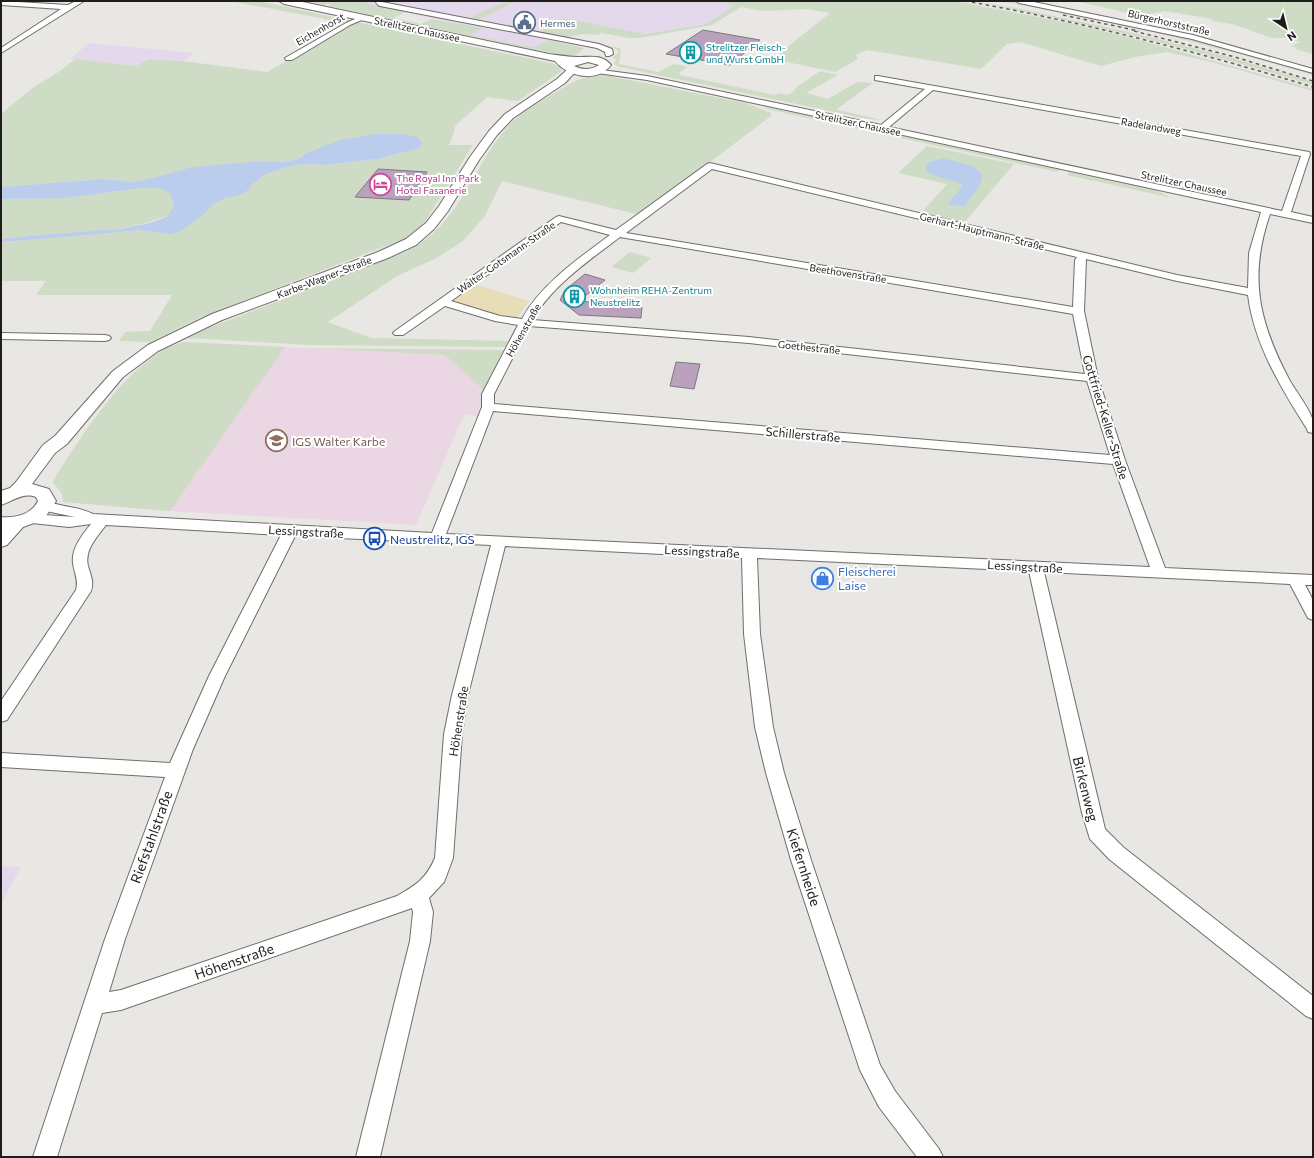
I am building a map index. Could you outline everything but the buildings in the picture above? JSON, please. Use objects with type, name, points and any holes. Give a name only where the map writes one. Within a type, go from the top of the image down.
[{"type":"main road","name":"Strelitzer Chaussee","points":[[284,1],[549,57],[570,69],[584,72],[603,63]]},
{"type":"main road","name":"Strelitzer Chaussee","points":[[570,69],[591,59],[603,63]]},
{"type":"street","points":[[1,51],[69,7],[81,1]]},
{"type":"street","points":[[378,1],[380,4],[411,11],[598,46],[609,51],[603,63]]},
{"type":"street","name":"Bürgerhorststraße","points":[[1019,1],[1193,37],[1313,72]]},
{"type":"street","points":[[1,3],[69,7]]},
{"type":"street","name":"Eichenhorst","points":[[289,58],[348,24],[362,18]]},
{"type":"street","name":"Strelitzer Chaussee","points":[[603,63],[646,78],[1148,175]]},
{"type":"street","name":"Karbe-Wagner-Straße","points":[[5,496],[22,486],[49,448],[61,440],[100,393],[118,374],[168,339],[217,317],[383,255],[411,242],[430,226],[444,208],[474,159],[494,132],[516,110],[570,69],[584,72]]},
{"type":"street","name":"Radelandweg","points":[[878,78],[1306,154],[1288,208]]},
{"type":"street","points":[[887,125],[932,87]]},
{"type":"street","name":"Strelitzer Chaussee","points":[[887,125],[1265,214],[1288,208]]},
{"type":"street","name":"Höhenstraße","points":[[437,538],[488,408],[488,394],[526,323],[544,295],[556,283],[710,166]]},
{"type":"street","name":"Gerhart-Hauptmann-Straße","points":[[710,166],[1083,256],[1178,278],[1254,293]]},
{"type":"street","name":"Strelitzer Chaussee","points":[[1232,193],[1282,204],[1313,220]]},
{"type":"street","points":[[1265,214],[1253,260],[1254,293],[1262,333],[1284,382],[1313,429]]},
{"type":"street","name":"Walter-Gotsmann-Straße","points":[[399,333],[559,219],[618,235]]},
{"type":"street","name":"Beethovenstraße","points":[[618,235],[1078,311]]},
{"type":"street","name":"Gottfried-Keller-Straße","points":[[1083,256],[1080,260],[1078,311],[1092,378],[1118,460],[1160,573]]},
{"type":"street","name":"Walter-Gotsmann-Straße","points":[[443,302],[499,319],[526,323]]},
{"type":"street","name":"Goethestraße","points":[[526,323],[749,340],[1092,378]]},
{"type":"street","points":[[1,336],[105,338]]},
{"type":"street","name":"Schillerstraße","points":[[488,408],[1118,460]]},
{"type":"street","name":"Karbe-Wagner-Straße","points":[[42,498],[40,482],[60,448],[61,440]]},
{"type":"street","points":[[1,541],[15,522],[40,512],[42,498],[30,490],[5,496]]},
{"type":"street","name":"Lessingstraße","points":[[42,498],[51,508],[78,512],[96,519]]},
{"type":"street","points":[[1,715],[83,591],[86,581],[80,564],[80,555],[96,519]]},
{"type":"street","name":"Lessingstraße","points":[[15,522],[69,522],[96,519],[290,531],[1313,580]]},
{"type":"street","name":"Riefstahlstraße","points":[[45,1157],[115,938],[176,770],[217,676],[290,531]]},
{"type":"street","name":"Höhenstraße","points":[[94,1004],[121,1000],[388,908],[418,895],[431,884],[437,876],[444,858],[455,726],[460,695],[499,541]]},
{"type":"street","name":"Kiefernheide","points":[[749,553],[752,634],[764,727],[775,773],[871,1070],[887,1099],[932,1157]]},
{"type":"street","name":"Birkenweg","points":[[1035,567],[1091,813],[1098,833],[1116,853],[1313,1009]]},
{"type":"street","points":[[1295,580],[1313,614]]},
{"type":"street","points":[[1,760],[176,770]]},
{"type":"street","points":[[368,1157],[420,941],[423,912],[418,895]]},
{"type":"shaded area","points":[[712,1],[736,5],[706,24],[645,34],[564,18],[531,36],[549,40],[532,47],[470,34],[483,27],[473,27],[368,4],[365,2]]},
{"type":"shaded area","points":[[89,43],[195,53],[182,61],[148,59],[136,66],[70,59]]},
{"type":"shaded area","name":"IGS Walter Karbe","points":[[183,342],[445,355],[485,391],[481,410],[478,416],[464,415],[416,525],[170,511],[79,503],[78,465]]},
{"type":"shaded area","points":[[1,866],[21,867],[1,904]]},
{"type":"green space","points":[[230,1],[259,1],[352,21],[347,23]]},
{"type":"green space","points":[[304,1],[368,1],[366,2],[368,4],[406,12],[393,18],[421,24],[431,19],[484,28],[471,34],[532,47],[549,40],[584,48],[578,54],[566,56],[329,6],[331,5],[329,4],[324,5]]},
{"type":"green space","points":[[508,1],[516,1],[478,20],[529,30],[472,19],[475,15]]},
{"type":"green space","points":[[712,1],[954,1],[1065,22],[1136,39],[1313,89],[1313,91],[1212,62],[1167,52],[1135,57],[1101,66],[1020,42],[1007,44],[981,69],[867,50],[856,55],[858,59],[835,72],[772,59],[830,13],[807,9],[763,11],[741,7],[712,25],[640,38],[629,38],[601,33],[599,35],[582,34],[564,38],[538,33],[564,18],[645,34],[706,24],[735,5]]},
{"type":"green space","points":[[970,1],[1021,9],[1138,34],[1233,58],[1313,82],[1313,85],[1228,60],[1143,38],[1057,18]]},
{"type":"green space","points":[[1000,1],[1031,4],[1191,38],[1313,73],[1313,75],[1146,30],[1076,14]]},
{"type":"green space","points":[[1075,1],[1313,1],[1313,54],[1295,49],[1298,48],[1291,46],[1300,42],[1287,38],[1272,38],[1232,24],[1211,21],[1213,19],[1164,11],[1142,16]]},
{"type":"green space","points":[[356,22],[551,63],[559,66],[562,71],[518,101],[487,97],[455,126],[449,145],[473,145],[423,225],[404,239],[199,318],[150,342],[119,341],[125,332],[150,331],[172,295],[36,295],[46,281],[1,281],[1,242],[139,230],[167,216],[128,227],[88,233],[6,238],[1,240],[1,199],[66,198],[142,188],[161,188],[266,174],[291,166],[305,164],[326,165],[378,159],[420,148],[302,157],[288,162],[266,161],[133,182],[103,179],[1,187],[1,114],[31,89],[60,71],[75,59],[136,66],[148,59],[182,61],[267,72]]},
{"type":"green space","points":[[594,42],[619,48],[621,50],[619,64],[658,72],[674,64],[688,67],[679,73],[680,75],[774,95],[779,93],[787,95],[792,93],[797,87],[820,71],[838,75],[806,93],[828,99],[857,82],[873,83],[837,109],[883,120],[868,119],[620,67],[614,64],[616,59],[612,58],[618,53],[618,50],[612,47],[592,43]]},
{"type":"green space","points":[[604,75],[746,103],[771,113],[771,116],[640,215],[502,181],[485,216],[463,241],[435,259],[397,276],[328,322],[371,338],[510,341],[507,347],[309,345],[187,338],[211,327],[408,251],[426,239],[454,210],[496,142],[518,116],[570,83],[588,77]]},
{"type":"green space","points":[[762,106],[1060,169],[1058,172],[771,110]]},
{"type":"green space","points":[[927,146],[1014,164],[964,223],[921,213],[947,184],[898,173]],"holes":[[[931,175],[980,185],[948,204],[963,185],[953,180]]]},
{"type":"green space","points":[[1069,172],[1158,191],[1157,192],[1169,196],[1067,175]]},
{"type":"green space","points":[[630,252],[651,258],[633,273],[611,267]]},
{"type":"green space","points":[[183,342],[285,347],[170,511],[63,502],[62,494],[53,482],[80,439],[110,398],[145,363],[164,350]]},
{"type":"green space","points":[[306,348],[505,350],[485,391],[445,355]]},
{"type":"sand","points":[[474,284],[529,301],[516,319],[502,317],[452,301]]},
{"type":"water","points":[[376,134],[401,134],[418,137],[422,143],[420,148],[378,159],[326,165],[305,164],[291,166],[266,174],[251,185],[247,191],[240,195],[225,198],[212,205],[204,214],[181,231],[170,234],[139,230],[1,242],[2,239],[6,238],[120,229],[150,223],[167,217],[174,207],[171,194],[161,188],[142,188],[66,198],[1,199],[1,187],[103,179],[133,182],[193,167],[266,161],[288,162],[340,140]]},
{"type":"water","points":[[942,158],[970,165],[983,175],[980,185],[964,207],[948,204],[963,185],[934,175],[925,170],[928,163]]},
{"type":"railway","points":[[965,1],[1097,28],[1227,62],[1313,87]]},
{"type":"railway","points":[[1063,15],[1139,31]]},
{"type":"railway","points":[[1134,31],[1235,57],[1313,81]]},
{"type":"place","name":"Hermes","points":[[524,23]]},
{"type":"place","name":"Strelitzer Fleisch- und Wurst GmbH","points":[[691,53]]},
{"type":"place","name":"The Royal Inn Park Hotel Fasanerie","points":[[380,184]]},
{"type":"place","name":"Wohnheim REHA-Zentrum Neustrelitz","points":[[575,296]]},
{"type":"place","name":"IGS Walter Karbe","points":[[276,441]]},
{"type":"place","name":"Neustrelitz, IGS","points":[[374,539]]},
{"type":"place","name":"Fleischerei Laise","points":[[822,578]]}]
